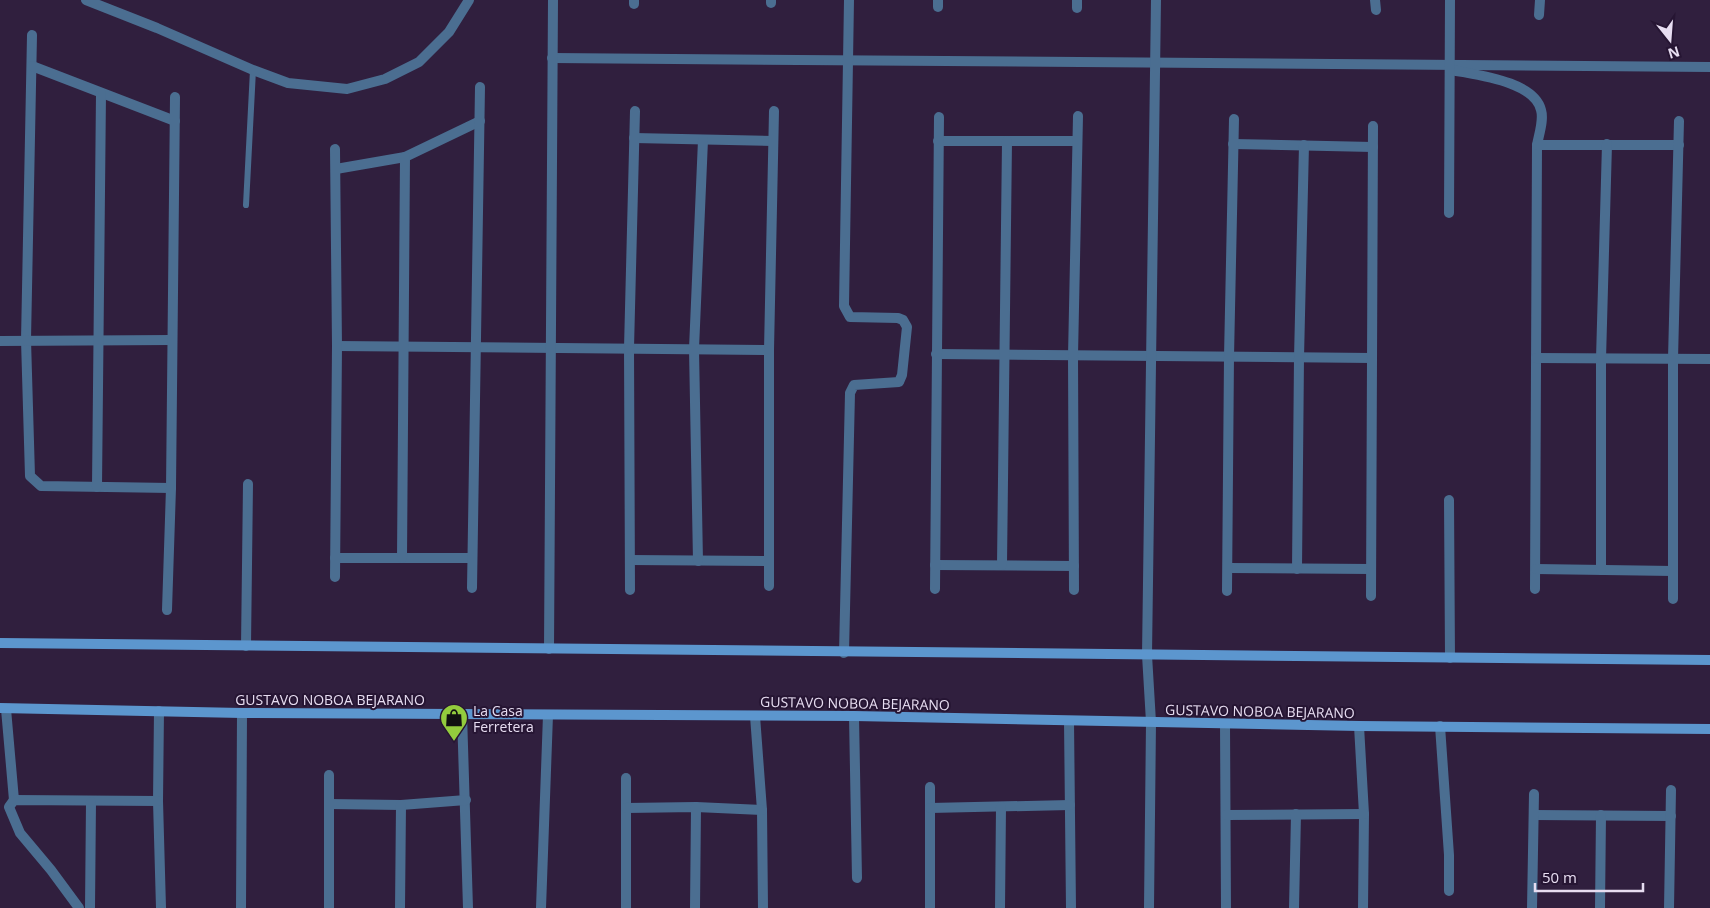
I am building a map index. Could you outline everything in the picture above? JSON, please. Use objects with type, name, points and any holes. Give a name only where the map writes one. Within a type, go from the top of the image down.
[{"type":"street","points":[[86,0],[157,28],[252,70],[288,83],[347,89],[385,79],[419,62],[449,32],[469,0]]},
{"type":"street","points":[[548,649],[553,0]]},
{"type":"street","points":[[844,653],[850,393],[854,385],[899,382],[902,375],[907,327],[903,320],[898,318],[850,317],[844,306],[849,0]]},
{"type":"street","points":[[1149,908],[1151,722],[1147,655],[1156,0]]},
{"type":"street","points":[[1449,213],[1450,0]]},
{"type":"street","points":[[1539,15],[1540,0]]},
{"type":"street","points":[[32,34],[26,340],[30,476],[41,486],[170,488]]},
{"type":"street","points":[[552,58],[1155,63],[1450,68],[1710,67]]},
{"type":"street","points":[[32,66],[174,121]]},
{"type":"street","points":[[1450,68],[1511,84],[1529,93],[1538,101],[1542,111],[1537,145],[1535,588]]},
{"type":"street","points":[[472,588],[480,87]]},
{"type":"street","points":[[98,487],[100,93]]},
{"type":"street","points":[[167,610],[175,97]]},
{"type":"street","points":[[769,586],[774,111]]},
{"type":"street","points":[[630,590],[629,348],[635,112]]},
{"type":"street","points":[[1074,590],[1073,356],[1078,116]]},
{"type":"street","points":[[934,589],[938,117]]},
{"type":"street","points":[[1227,591],[1234,119]]},
{"type":"street","points":[[336,169],[404,157],[480,121]]},
{"type":"street","points":[[1673,599],[1673,359],[1680,121]]},
{"type":"street","points":[[1371,596],[1373,126]]},
{"type":"street","points":[[634,138],[773,141]]},
{"type":"street","points":[[698,561],[694,349],[703,140]]},
{"type":"street","points":[[938,141],[1077,141]]},
{"type":"street","points":[[1002,566],[1007,141]]},
{"type":"street","points":[[1233,144],[1373,147]]},
{"type":"street","points":[[1601,570],[1601,359],[1607,144]]},
{"type":"street","points":[[1298,569],[1299,358],[1304,145]]},
{"type":"street","points":[[1537,145],[1679,145]]},
{"type":"street","points":[[335,577],[336,149]]},
{"type":"street","points":[[402,558],[404,157]]},
{"type":"street","points":[[0,341],[172,340]]},
{"type":"street","points":[[337,346],[770,350]]},
{"type":"street","points":[[936,354],[1372,358]]},
{"type":"street","points":[[1536,358],[1710,359]]},
{"type":"street","points":[[246,646],[248,484]]},
{"type":"street","points":[[1449,500],[1450,658]]},
{"type":"street","points":[[335,558],[472,558]]},
{"type":"street","points":[[630,560],[769,561]]},
{"type":"street","points":[[935,565],[1074,566]]},
{"type":"street","points":[[1228,568],[1371,569]]},
{"type":"street","points":[[1536,569],[1673,571]]},
{"type":"street","points":[[0,644],[1710,660]]},
{"type":"street","points":[[3,709],[14,800],[9,807],[20,833],[52,870],[79,908]]},
{"type":"street","name":"GUSTAVO NOBOA BEJARANO","points":[[3,709],[242,713],[854,716],[1224,724],[1710,729]]},
{"type":"street","points":[[159,711],[158,801],[161,908]]},
{"type":"street","points":[[241,908],[242,713]]},
{"type":"street","points":[[462,714],[468,908]]},
{"type":"street","points":[[541,908],[548,715]]},
{"type":"street","points":[[755,716],[762,810],[764,908]]},
{"type":"street","points":[[854,716],[857,878]]},
{"type":"street","points":[[1069,720],[1071,908]]},
{"type":"street","points":[[1224,724],[1226,908]]},
{"type":"street","points":[[1359,726],[1364,814],[1363,908]]},
{"type":"street","points":[[1440,726],[1449,855],[1449,891]]},
{"type":"street","points":[[329,775],[329,908]]},
{"type":"street","points":[[626,778],[626,908]]},
{"type":"street","points":[[930,787],[930,908]]},
{"type":"street","points":[[1670,908],[1671,790]]},
{"type":"street","points":[[1532,908],[1534,794]]},
{"type":"street","points":[[14,800],[158,801]]},
{"type":"street","points":[[329,804],[401,805],[466,800]]},
{"type":"street","points":[[90,908],[92,802]]},
{"type":"street","points":[[400,908],[401,805]]},
{"type":"street","points":[[930,808],[1070,805]]},
{"type":"street","points":[[626,808],[696,807],[762,810]]},
{"type":"street","points":[[695,908],[696,807]]},
{"type":"street","points":[[1000,908],[1001,807]]},
{"type":"street","points":[[1226,814],[1364,814]]},
{"type":"street","points":[[1294,908],[1296,814]]},
{"type":"street","points":[[1534,815],[1671,816]]},
{"type":"street","points":[[1600,908],[1601,815]]},
{"type":"lane","points":[[246,205],[252,70]]},
{"type":"place","name":"La Casa Ferretera","points":[[454,742]]}]
